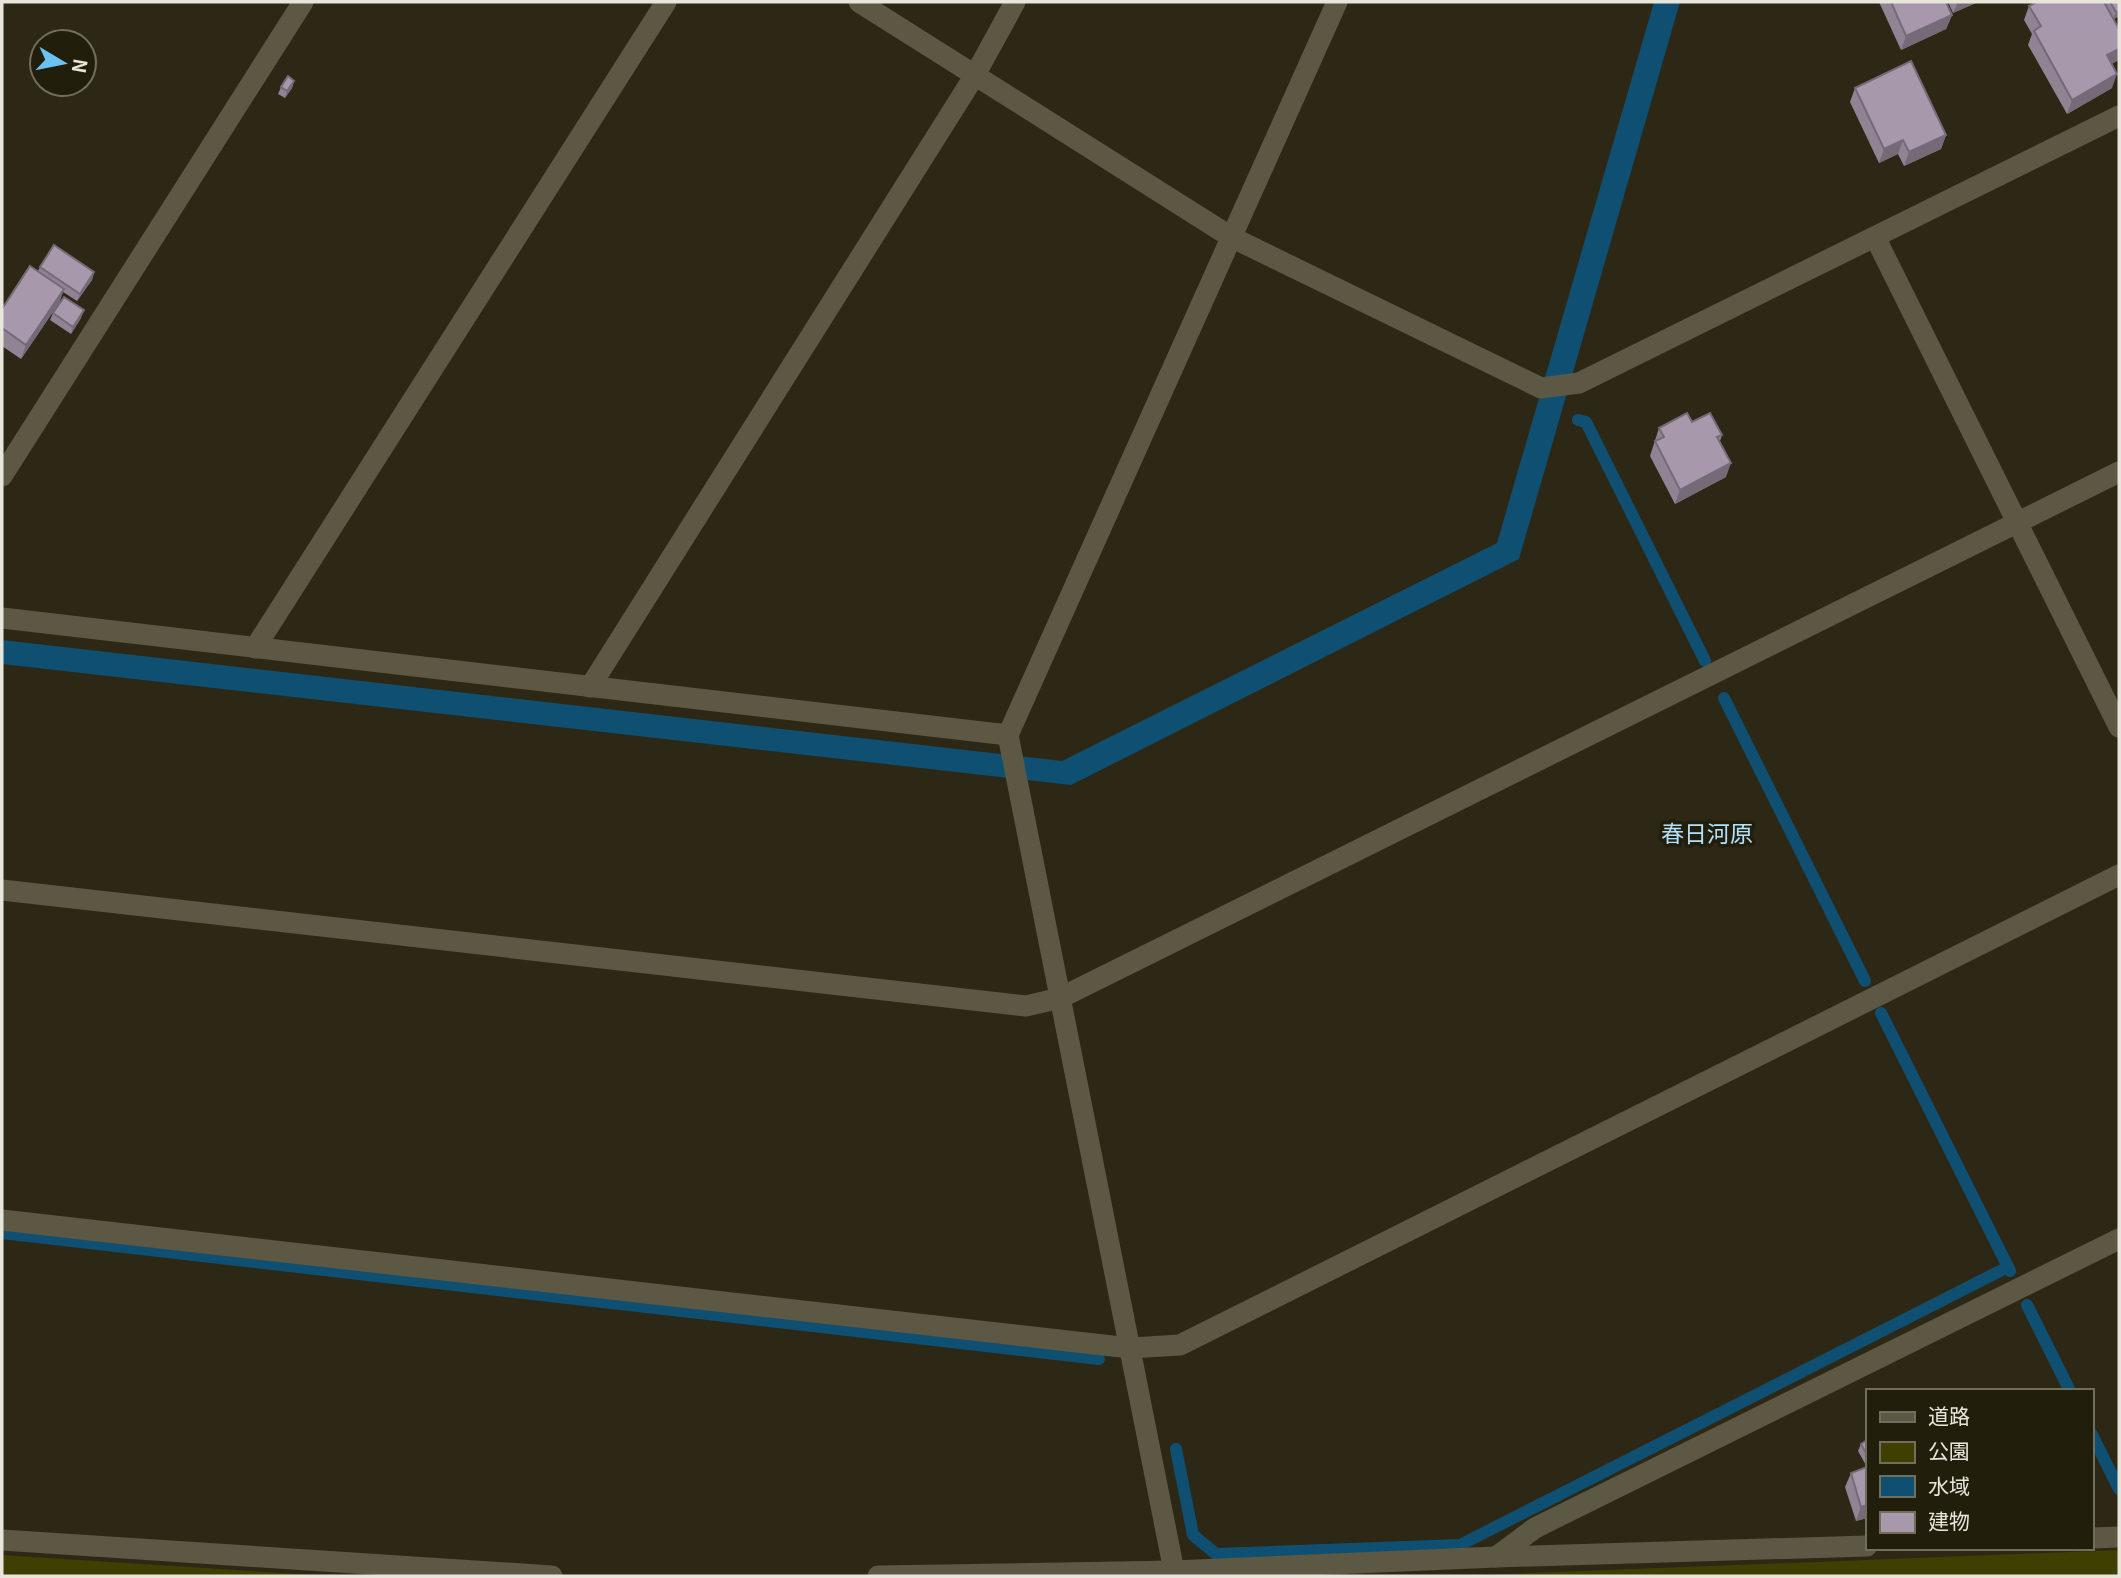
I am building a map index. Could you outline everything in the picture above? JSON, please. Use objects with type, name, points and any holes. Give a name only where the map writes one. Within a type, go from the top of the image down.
[{"type":"street","points":[[2,476],[303,2]]},
{"type":"street","points":[[255,648],[666,2]]},
{"type":"street","points":[[859,2],[1231,237],[1541,388],[1579,383],[2119,116]]},
{"type":"street","points":[[590,687],[975,75],[1015,2]]},
{"type":"street","points":[[1174,1571],[1009,744],[1337,2]]},
{"type":"street","points":[[1875,237],[2119,727]]},
{"type":"street","points":[[2,890],[1026,1006],[1060,998],[2119,472]]},
{"type":"street","points":[[2,618],[590,687],[1009,744]]},
{"type":"street","points":[[2,1220],[1130,1348],[1180,1345],[2119,875]]},
{"type":"street","points":[[1496,1557],[1535,1528],[2119,1239]]},
{"type":"street","points":[[2,1530],[27,1543]]},
{"type":"street","points":[[2093,1538],[2119,1537]]},
{"type":"street","points":[[2,1540],[552,1576]]},
{"type":"street","points":[[878,1576],[1174,1571],[1496,1557],[1866,1546]]},
{"type":"green space","points":[[2119,1550],[2119,1576],[1457,1576]]},
{"type":"green space","points":[[2,1555],[330,1576],[2,1576]]},
{"type":"water","points":[[1654,2],[1680,2],[1519,559],[1071,785],[2,664],[2,640],[1062,761],[1497,543]]},
{"type":"building","points":[[1891,2],[1946,2],[1952,15],[1906,36]]},
{"type":"building","points":[[2037,2],[2104,2],[2119,29],[2119,49],[2107,55],[2117,74],[2072,100],[2034,31],[2041,26],[2029,6]]},
{"type":"building","points":[[2110,2],[2119,2],[2119,11],[2116,12]]},
{"type":"building","points":[[1911,61],[1946,135],[1909,152],[1903,140],[1884,149],[1855,88]]},
{"type":"building","points":[[288,76],[294,81],[287,91],[281,87]]},
{"type":"building","points":[[54,245],[94,272],[80,294],[40,267]]},
{"type":"building","points":[[30,266],[64,289],[26,345],[2,328],[2,309]]},
{"type":"building","points":[[64,297],[84,310],[73,327],[53,313]]},
{"type":"building","points":[[1687,413],[1692,422],[1710,413],[1722,435],[1717,437],[1731,463],[1680,490],[1655,441],[1664,437],[1659,428]]},
{"type":"building","points":[[1866,1441],[1866,1453],[1861,1444]]},
{"type":"building","points":[[1866,1467],[1866,1505],[1861,1507],[1851,1473]]},
{"type":"waterway","points":[[1578,420],[1586,422],[1705,661]]},
{"type":"waterway","points":[[1724,698],[1865,981]]},
{"type":"waterway","points":[[1881,1013],[2010,1271]]},
{"type":"waterway","points":[[2,1233],[1099,1359]]},
{"type":"waterway","points":[[1176,1449],[1193,1535],[1216,1554],[1460,1545],[2008,1267]]},
{"type":"waterway","points":[[2027,1305],[2069,1389]]},
{"type":"waterway","points":[[2093,1437],[2119,1489]]},
{"type":"district","name":"春日河原","points":[[1707,834]]}]
